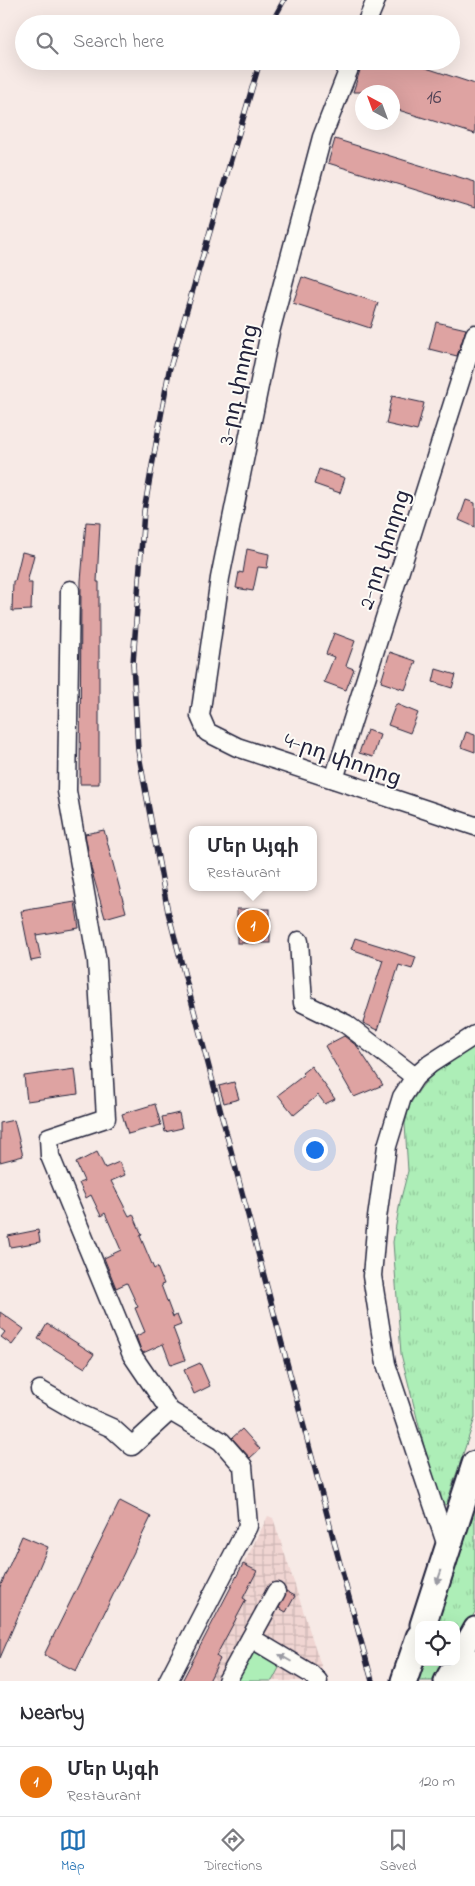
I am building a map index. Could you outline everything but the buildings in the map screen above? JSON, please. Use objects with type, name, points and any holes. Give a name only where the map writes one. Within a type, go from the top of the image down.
[{"type":"highway","points":[[424,1621],[475,1464]]},
{"type":"highway","points":[[404,1681],[415,1649]]},
{"type":"main road","points":[[460,1655],[475,1628]]},
{"type":"main road","points":[[464,1681],[475,1660]]},
{"type":"main road","points":[[445,1681],[454,1666]]},
{"type":"street","points":[[370,15],[376,0]]},
{"type":"street","name":"3-րդ փողոց","points":[[202,724],[200,716],[220,578],[270,332],[322,137],[348,70]]},
{"type":"street","name":"2-րդ փողոց","points":[[334,778],[475,334]]},
{"type":"street","points":[[70,590],[67,791],[97,961],[106,1118],[49,1137],[50,1156],[132,1355],[170,1411],[220,1441],[244,1466],[248,1526],[168,1681]]},
{"type":"street","name":"4-րդ փողոց","points":[[202,724],[207,732],[237,746],[475,826]]},
{"type":"street","points":[[299,941],[303,1003],[346,1024],[415,1077]]},
{"type":"street","points":[[448,1549],[386,1364],[372,1276],[377,1218],[387,1146],[402,1097],[415,1077],[443,1055],[475,1035]]},
{"type":"street","points":[[40,1390],[85,1416],[112,1428],[132,1446],[170,1411]]},
{"type":"street","points":[[227,1681],[276,1592]]},
{"type":"street","points":[[250,1638],[311,1674],[318,1681]]},
{"type":"shaded area","points":[[268,1516],[273,1518],[326,1681],[184,1681]]},
{"type":"green space","points":[[475,1045],[475,1418],[446,1505],[439,1501],[435,1490],[401,1354],[393,1242],[408,1171],[405,1124],[410,1104],[428,1079],[443,1066]]},
{"type":"green space","points":[[475,1503],[475,1612],[460,1639],[460,1621],[436,1621]]},
{"type":"green space","points":[[249,1649],[280,1666],[272,1681],[232,1681]]},
{"type":"green space","points":[[421,1666],[445,1666],[436,1681],[416,1681]]},
{"type":"railway","points":[[276,15],[284,0]]},
{"type":"railway","points":[[257,70],[169,371],[144,511],[133,663],[138,750],[168,912],[372,1681]]},
{"type":"place","name":"Մեր Այգի","points":[[253,926]]}]
